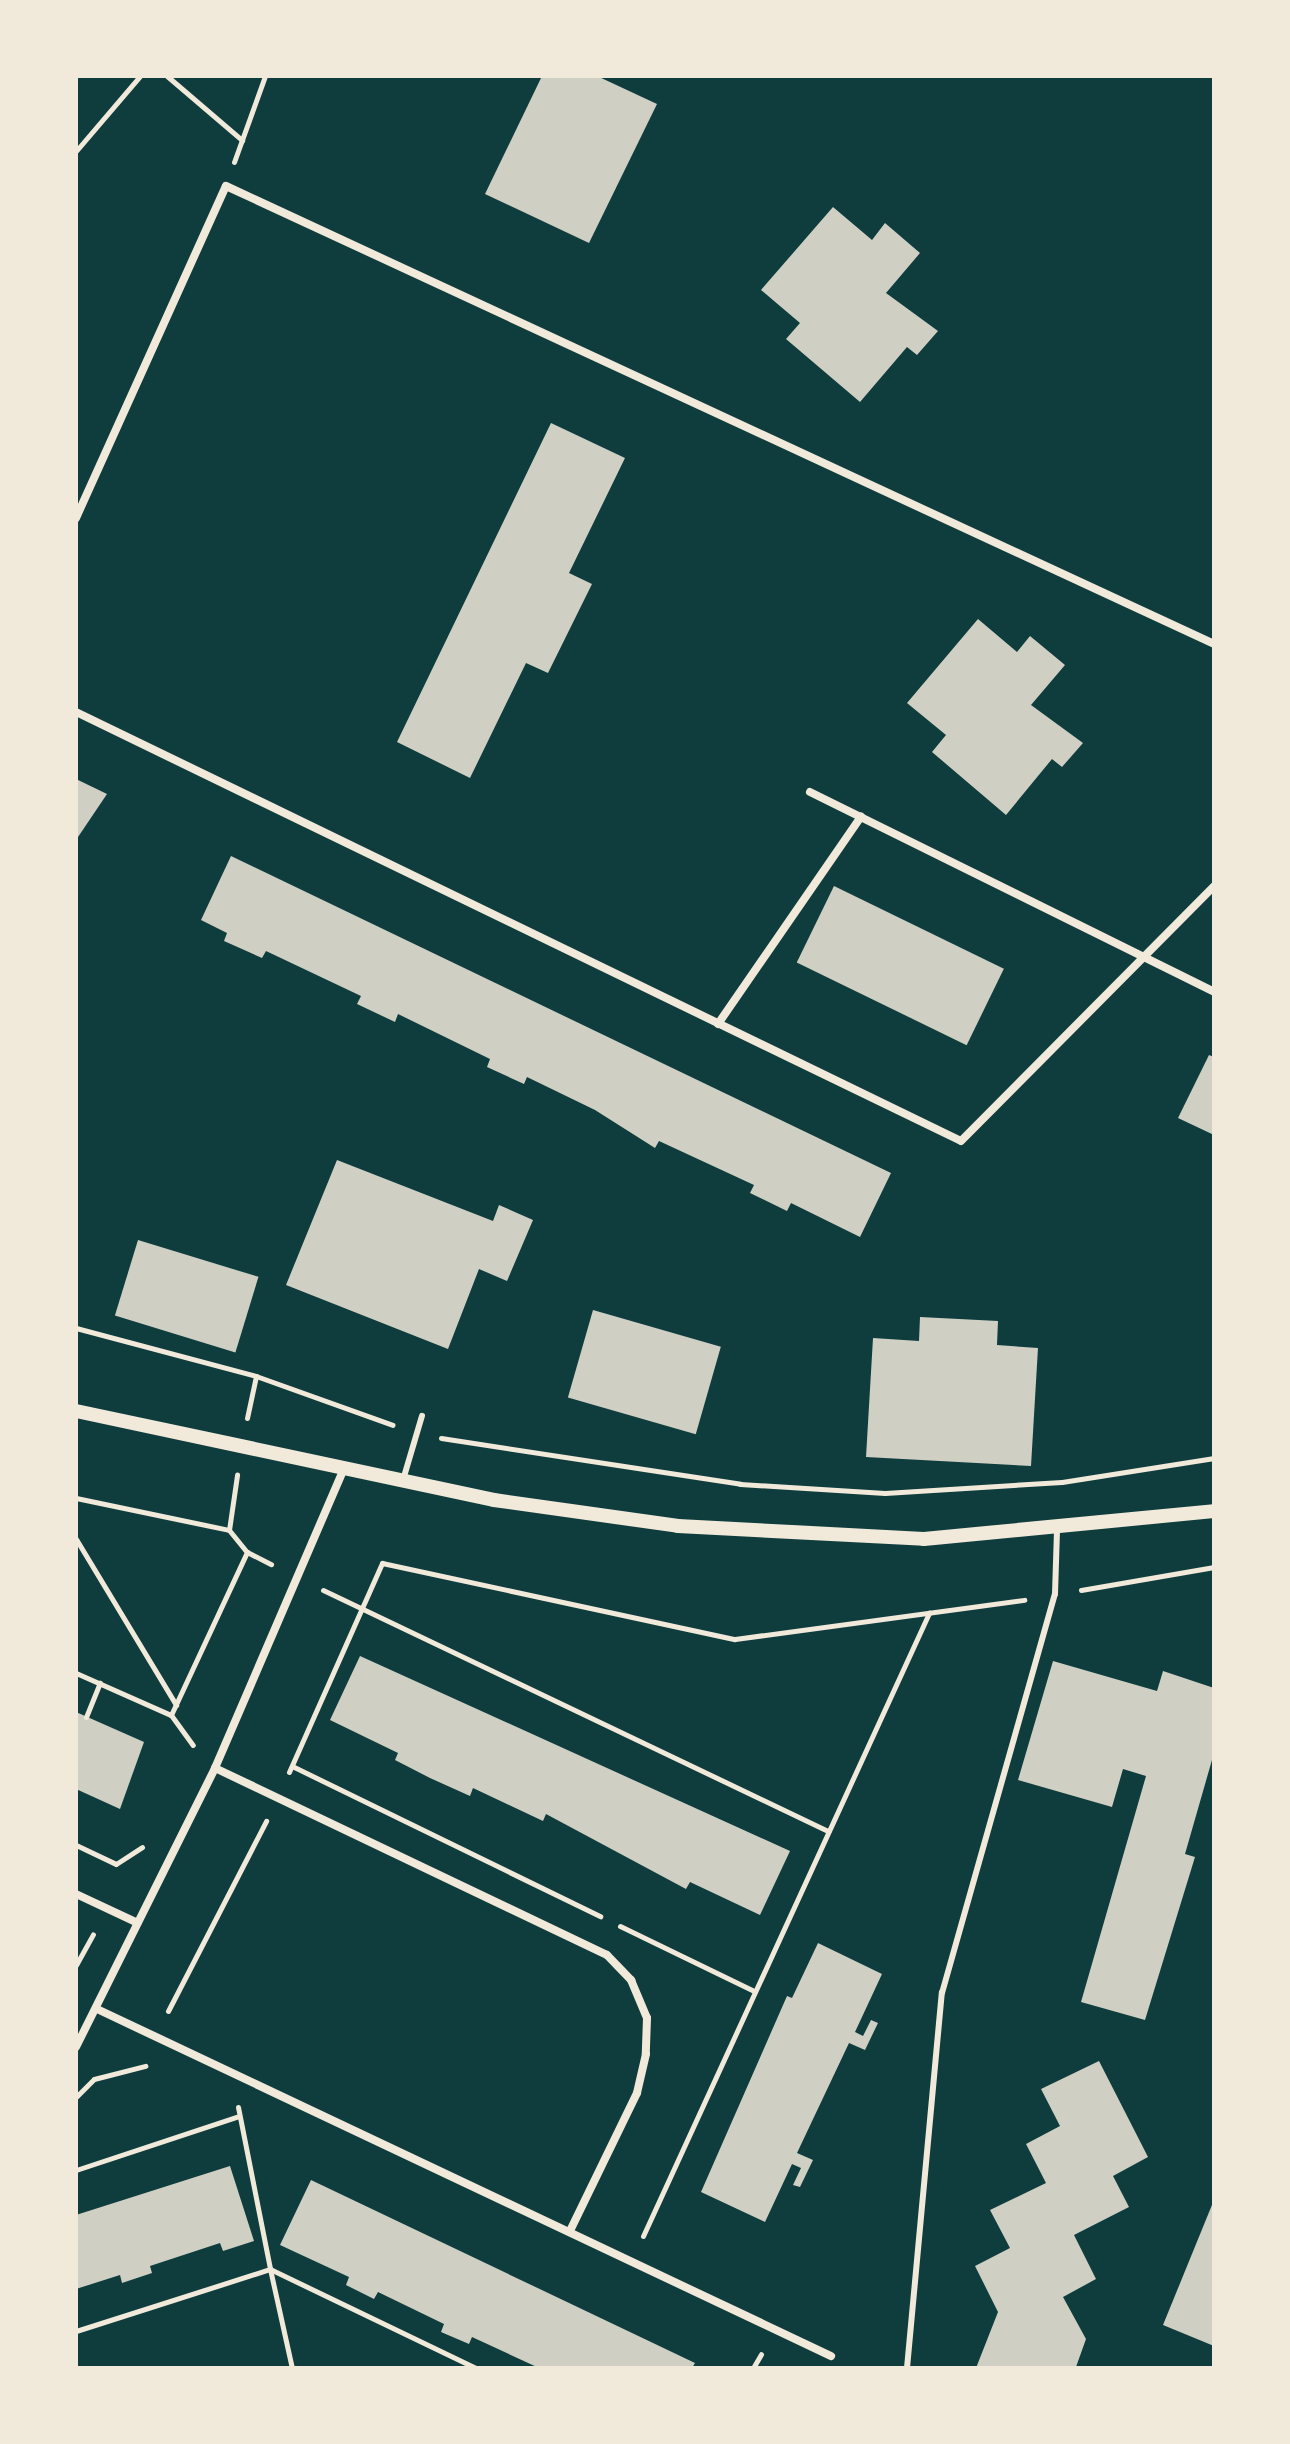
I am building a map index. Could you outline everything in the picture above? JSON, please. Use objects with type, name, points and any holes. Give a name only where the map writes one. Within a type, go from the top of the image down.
[{"type":"street","points":[[76,518],[226,186],[1214,644]]},
{"type":"street","points":[[76,712],[961,1141],[1214,886]]},
{"type":"street","points":[[810,792],[1214,992]]},
{"type":"street","points":[[718,1024],[861,817]]},
{"type":"street","points":[[76,1411],[344,1469],[678,1526],[804,1537],[1057,1532],[1214,1511]]},
{"type":"street","points":[[76,2047],[215,1768],[302,1580],[344,1469]]},
{"type":"street","points":[[215,1768],[607,1955],[631,1980],[647,2018],[646,2054],[637,2093],[571,2229]]},
{"type":"street","points":[[76,1894],[138,1923]]},
{"type":"street","points":[[97,2009],[571,2229],[831,2356]]},
{"type":"lane","points":[[403,1480],[422,1416]]},
{"type":"lane","points":[[907,2368],[942,1993],[1055,1594],[1057,1532]]},
{"type":"path","points":[[76,151],[140,76]]},
{"type":"path","points":[[167,76],[242,140]]},
{"type":"path","points":[[226,186],[262,84],[262,76]]},
{"type":"path","points":[[76,1328],[256,1376],[416,1433],[740,1484],[885,1493],[1062,1482],[1214,1458]]},
{"type":"path","points":[[76,1498],[229,1530],[247,1552],[302,1580],[828,1831]]},
{"type":"path","points":[[76,1539],[176,1705]]},
{"type":"path","points":[[171,1715],[247,1552]]},
{"type":"path","points":[[136,2065],[278,1798],[382,1563],[735,1639],[929,1612],[633,2259]]},
{"type":"path","points":[[76,1673],[171,1715],[194,1743],[188,1755]]},
{"type":"path","points":[[86,1717],[100,1683]]},
{"type":"path","points":[[292,1766],[754,1991]]},
{"type":"path","points":[[76,1845],[116,1864],[150,1832]]},
{"type":"path","points":[[240,2100],[236,2117],[292,2368]]},
{"type":"path","points":[[76,2170],[236,2117]]},
{"type":"path","points":[[76,2331],[270,2269],[476,2368]]},
{"type":"path","points":[[753,2368],[761,2354]]},
{"type":"building","points":[[542,76],[597,76],[657,104],[589,243],[485,194]]},
{"type":"building","points":[[833,207],[872,240],[885,223],[920,253],[886,293],[938,331],[917,355],[907,347],[860,402],[786,339],[800,323],[761,290]]},
{"type":"building","points":[[551,423],[625,458],[569,573],[592,584],[548,673],[526,663],[470,778],[397,742]]},
{"type":"building","points":[[978,619],[1017,652],[1030,636],[1065,665],[1031,705],[1083,743],[1062,767],[1052,759],[1006,815],[932,752],[946,735],[907,703]]},
{"type":"building","points":[[76,779],[107,794],[76,840]]},
{"type":"building","points":[[231,856],[891,1173],[860,1237],[791,1203],[787,1211],[750,1193],[754,1185],[659,1141],[655,1148],[595,1110],[527,1077],[524,1084],[487,1067],[490,1059],[398,1014],[395,1022],[357,1004],[361,996],[266,951],[262,958],[224,941],[227,933],[201,920]]},
{"type":"building","points":[[834,886],[1004,969],[967,1045],[797,962]]},
{"type":"building","points":[[1209,1055],[1214,1057],[1214,1135],[1178,1118]]},
{"type":"building","points":[[337,1160],[493,1221],[499,1205],[533,1220],[507,1281],[479,1269],[448,1349],[286,1285]]},
{"type":"building","points":[[138,1240],[258,1277],[235,1352],[115,1316]]},
{"type":"building","points":[[593,1310],[721,1347],[696,1434],[568,1397]]},
{"type":"building","points":[[920,1317],[998,1321],[997,1345],[1038,1348],[1031,1466],[866,1457],[873,1338],[919,1341]]},
{"type":"building","points":[[360,1656],[790,1851],[760,1915],[690,1882],[686,1889],[546,1814],[543,1821],[473,1788],[470,1796],[430,1778],[395,1760],[398,1753],[330,1720]]},
{"type":"building","points":[[1053,1661],[1157,1691],[1163,1671],[1214,1688],[1214,1753],[1185,1854],[1195,1857],[1145,2020],[1081,2002],[1146,1776],[1123,1769],[1112,1807],[1018,1780]]},
{"type":"building","points":[[76,1712],[144,1742],[120,1809],[76,1789]]},
{"type":"building","points":[[818,1943],[882,1974],[855,2032],[863,2036],[871,2020],[878,2023],[865,2050],[849,2043],[797,2153],[813,2160],[800,2187],[793,2185],[801,2168],[792,2164],[765,2222],[701,2192],[787,1996],[792,1998]]},
{"type":"building","points":[[1099,2061],[1148,2157],[1113,2176],[1129,2207],[1074,2235],[1096,2279],[1063,2297],[1086,2339],[1076,2367],[976,2368],[998,2312],[975,2266],[1010,2248],[990,2210],[1046,2183],[1026,2144],[1060,2126],[1041,2089]]},
{"type":"building","points":[[230,2166],[254,2241],[223,2251],[220,2243],[150,2266],[152,2273],[122,2283],[120,2275],[76,2289],[76,2215]]},
{"type":"building","points":[[311,2180],[695,2363],[692,2368],[539,2368],[472,2337],[469,2344],[441,2332],[444,2324],[378,2292],[374,2299],[346,2285],[349,2277],[280,2245]]},
{"type":"building","points":[[1214,2200],[1214,2346],[1163,2325]]}]
